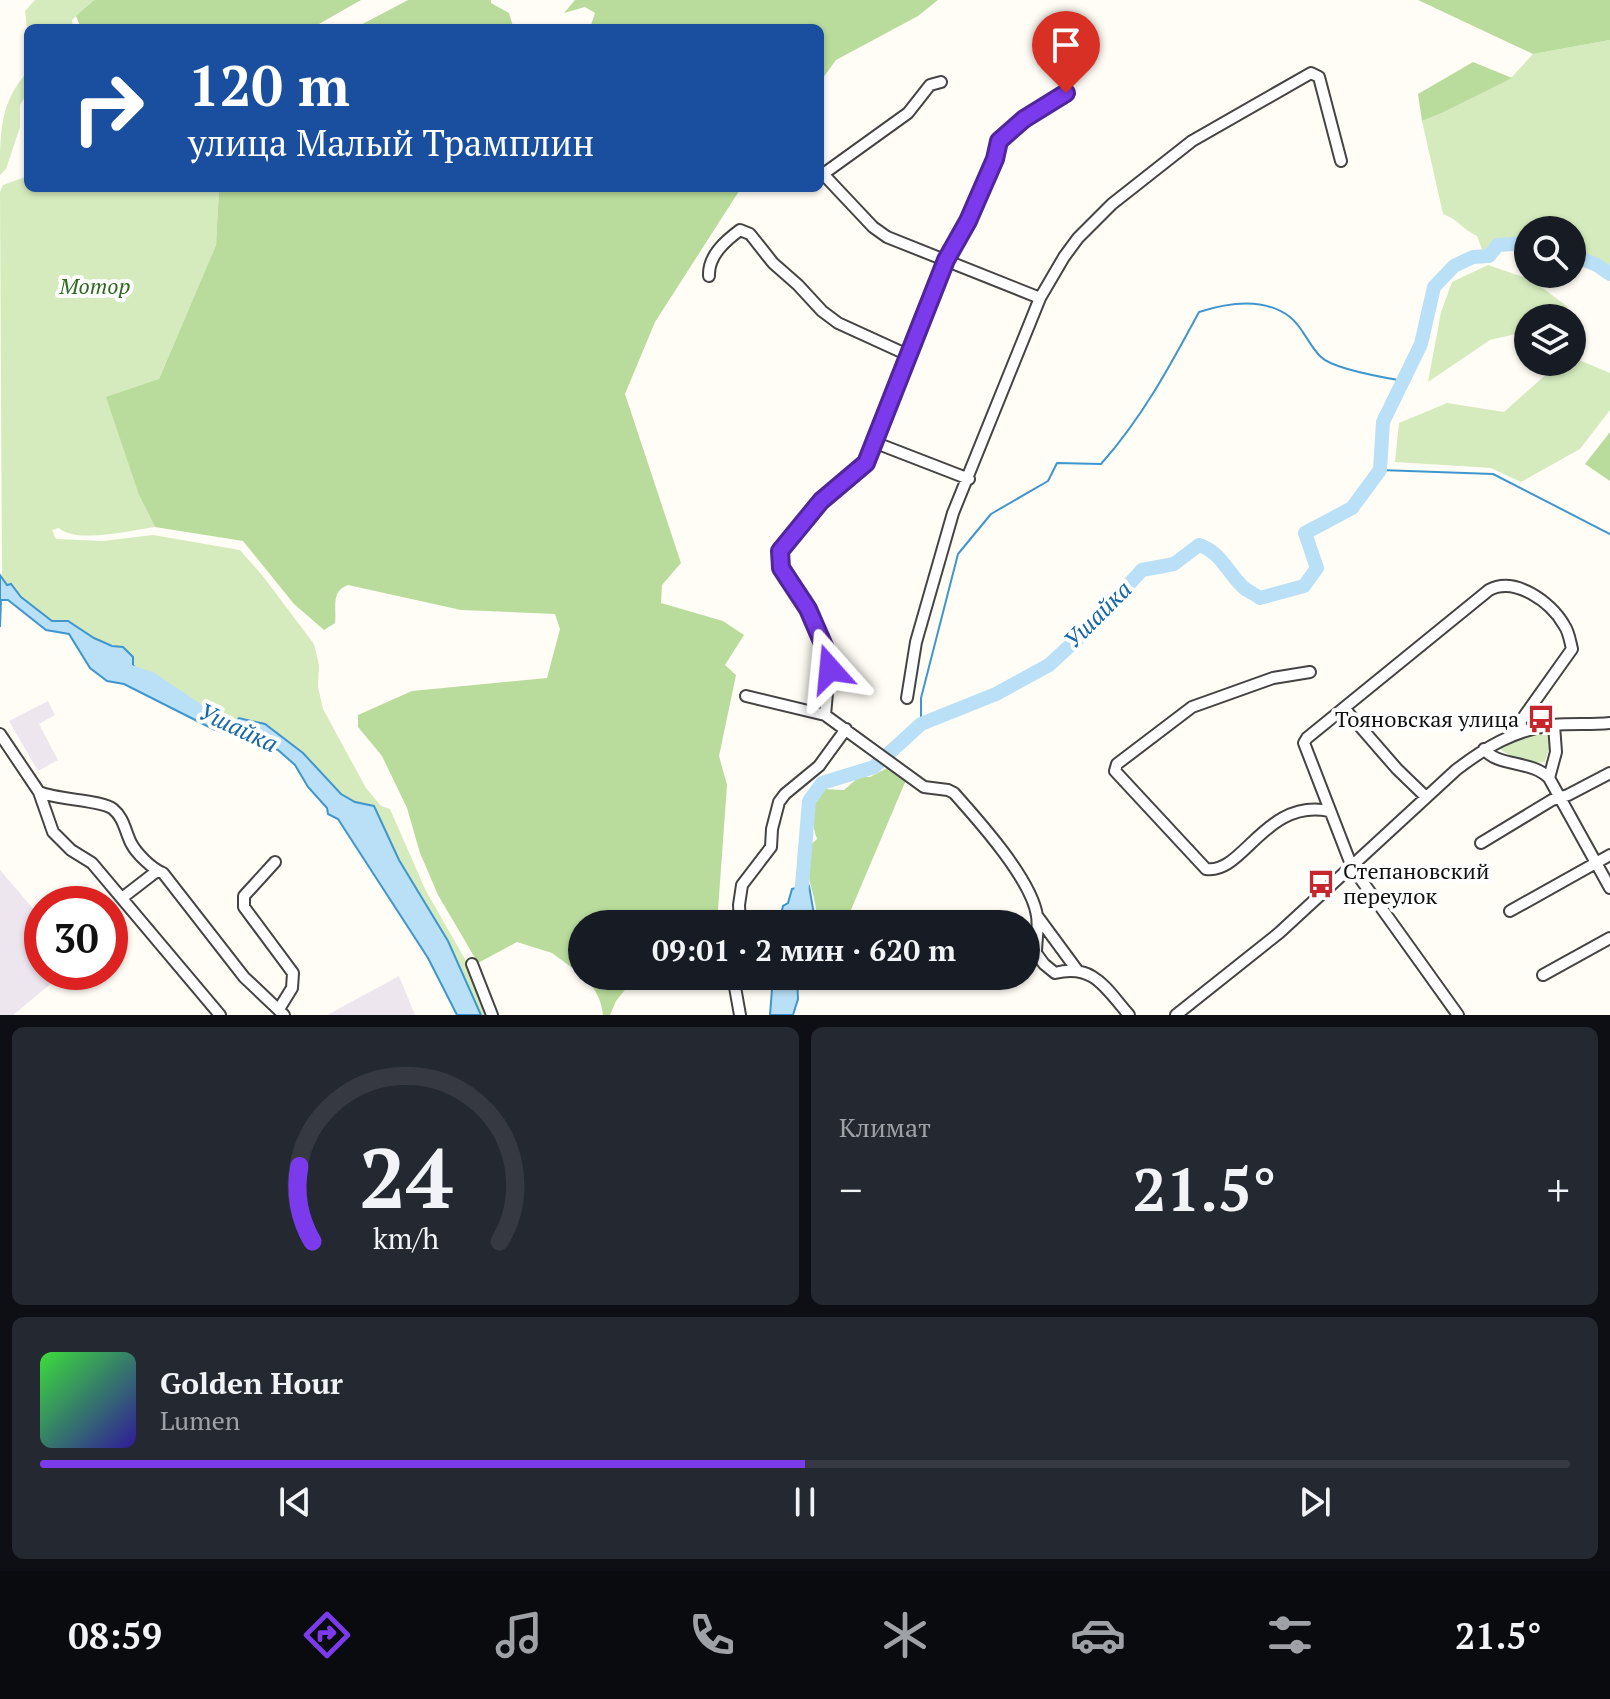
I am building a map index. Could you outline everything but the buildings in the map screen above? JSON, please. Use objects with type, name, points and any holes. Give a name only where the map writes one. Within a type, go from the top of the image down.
[{"type":"street","points":[[907,698],[916,642],[953,513],[1040,298],[1078,238],[1112,204],[1192,141],[1311,73],[1319,77],[1341,161]]},
{"type":"street","points":[[941,82],[930,85],[908,113],[826,172],[825,176],[873,227],[887,237],[1040,298]]},
{"type":"street","points":[[825,715],[830,660],[808,609],[781,568],[780,551],[821,501],[866,463],[946,260],[968,221],[995,159],[999,141],[1024,119],[1066,93]]},
{"type":"street","points":[[709,276],[709,266],[720,247],[740,230],[750,234],[773,263],[830,317],[908,355]]},
{"type":"street","points":[[876,443],[969,479]]},
{"type":"street","points":[[1458,1015],[1352,867],[1304,743],[1489,590],[1503,585],[1524,591],[1550,607],[1563,623],[1572,649],[1520,722],[1523,730]]},
{"type":"street","points":[[1310,672],[1273,678],[1192,707],[1117,764],[1115,771],[1206,869],[1221,869],[1276,822],[1294,811],[1312,808],[1329,811]]},
{"type":"street","points":[[746,696],[825,715],[924,787],[948,790],[960,800],[1020,877],[1035,910]]},
{"type":"street","points":[[1344,708],[1426,797]]},
{"type":"street","points":[[1176,1015],[1279,933],[1426,797],[1484,749],[1523,730],[1554,725],[1610,723]]},
{"type":"street","points":[[1549,778],[1556,752],[1554,725]]},
{"type":"street","points":[[739,910],[742,885],[771,847],[779,802],[819,766],[846,729]]},
{"type":"street","points":[[0,734],[39,792],[47,819],[61,842],[92,863],[112,886]]},
{"type":"street","points":[[1484,749],[1490,756],[1530,767],[1549,778],[1610,888]]},
{"type":"street","points":[[1481,843],[1560,797],[1610,773]]},
{"type":"street","points":[[39,792],[63,800],[110,806],[121,817],[132,845],[157,871],[163,873],[244,977],[281,1012],[292,988],[293,973],[242,902],[275,862]]},
{"type":"street","points":[[1510,911],[1610,855]]},
{"type":"street","points":[[128,893],[157,871]]},
{"type":"street","points":[[128,905],[220,1015]]},
{"type":"street","points":[[1040,920],[1077,970]]},
{"type":"street","points":[[1543,975],[1610,938]]},
{"type":"street","points":[[1040,958],[1055,973],[1077,970],[1094,976],[1129,1015]]},
{"type":"street","points":[[472,964],[492,1015]]},
{"type":"street","points":[[736,990],[740,1015]]},
{"type":"street","points":[[1186,1006],[1195,1015]]},
{"type":"shaded area","points":[[48,701],[55,715],[39,724],[58,760],[38,771],[9,721]]},
{"type":"shaded area","points":[[0,870],[24,898],[24,990],[43,990],[13,1015],[0,1015]]},
{"type":"shaded area","points":[[399,976],[415,1015],[327,1015]]},
{"type":"green space","points":[[35,0],[94,0],[72,20],[72,24],[26,24],[25,11]]},
{"type":"green space","points":[[94,0],[361,0],[319,24],[79,24],[76,16]]},
{"type":"green space","points":[[408,0],[491,0],[491,3],[509,13],[512,24],[363,24]]},
{"type":"green space","points":[[575,0],[938,0],[918,16],[836,60],[824,76],[824,24],[591,24],[595,13],[585,7],[564,13]]},
{"type":"green space","points":[[1418,0],[1610,0],[1610,40],[1533,54]]},
{"type":"green space","points":[[1610,40],[1610,266],[1586,254],[1586,216],[1514,216],[1514,238],[1500,239],[1488,251],[1482,249],[1477,236],[1443,214],[1422,121],[1511,78],[1533,54]]},
{"type":"green space","points":[[1473,62],[1512,78],[1422,121],[1418,94]]},
{"type":"green space","points":[[24,76],[20,127],[6,169],[0,175],[4,118]]},
{"type":"green space","name":"Мотор","points":[[24,177],[24,192],[219,192],[216,245],[159,379],[139,495],[155,527],[91,536],[67,533],[59,528],[52,530],[56,539],[103,541],[153,535],[240,550],[314,644],[323,709],[366,788],[381,806],[390,809],[425,889],[474,975],[488,1015],[478,1015],[354,805],[340,795],[303,754],[265,724],[244,718],[236,723],[182,704],[180,700],[143,681],[123,647],[103,641],[70,623],[43,616],[11,584],[7,585],[2,580],[0,192],[3,185]]},
{"type":"green space","points":[[219,192],[738,192],[655,322],[625,394],[681,563],[662,585],[661,603],[723,621],[744,635],[725,665],[736,675],[719,756],[727,785],[718,910],[568,910],[568,965],[552,953],[517,942],[478,963],[438,895],[420,853],[407,808],[382,756],[358,727],[358,715],[412,691],[547,678],[560,629],[555,614],[461,610],[348,585],[337,596],[335,623],[324,630],[294,604],[243,541],[155,527],[139,495],[106,397],[159,379],[216,245]]},
{"type":"green space","points":[[1488,265],[1514,274],[1514,288],[1543,288],[1564,304],[1514,304],[1514,334],[1490,340],[1428,382],[1441,312],[1452,282]]},
{"type":"green space","points":[[1586,363],[1610,373],[1610,410],[1580,449],[1521,482],[1491,468],[1395,462],[1399,423],[1447,403],[1504,412],[1544,376],[1586,376]]},
{"type":"green space","points":[[1610,432],[1610,481],[1585,464]]},
{"type":"green space","points":[[1548,732],[1550,746],[1545,762],[1520,760],[1499,748],[1499,745],[1526,734]]},
{"type":"green space","points":[[889,767],[906,780],[851,910],[816,910],[807,864],[811,846],[817,839],[813,819],[816,800],[823,789],[844,790],[859,777],[870,777]]},
{"type":"green space","points":[[594,990],[625,990],[610,1015],[603,1015]]},
{"type":"water","points":[[0,575],[7,585],[11,584],[21,597],[52,621],[68,621],[94,638],[123,647],[133,657],[133,665],[144,681],[181,700],[182,704],[197,706],[235,723],[239,718],[265,724],[303,753],[341,794],[355,802],[374,806],[399,860],[448,941],[481,1015],[457,1015],[428,958],[338,819],[328,814],[327,808],[308,787],[295,765],[278,750],[213,729],[124,684],[107,681],[90,668],[69,634],[46,630],[8,600],[1,600],[0,627]]},
{"type":"water","points":[[809,886],[813,910],[782,910],[792,889]]},
{"type":"water","points":[[772,990],[798,990],[793,1015],[770,1015]]},
{"type":"waterway","name":"Ушайка","points":[[798,910],[809,801],[822,783],[874,767],[921,724],[996,694],[1049,665],[1087,630],[1142,570],[1174,564],[1199,545],[1213,552],[1243,587],[1260,598],[1304,586],[1317,568],[1305,533],[1352,508],[1380,470],[1383,422],[1421,344],[1434,287],[1454,266],[1473,257],[1489,256],[1498,245],[1514,244]]},
{"type":"waterway","name":"Ушайка","points":[[1586,261],[1610,274]]},
{"type":"waterway","points":[[921,724],[921,698],[958,554],[991,514],[1048,481],[1057,463],[1101,464],[1142,410],[1199,312],[1233,304],[1269,307],[1295,321],[1317,353],[1327,361],[1404,381]]},
{"type":"waterway","points":[[1380,470],[1493,474],[1610,534]]},
{"type":"waterway","name":"Ушайка","points":[[124,670],[151,679],[200,712]]},
{"type":"place","name":"Тояновская улица","points":[[1541,719]]},
{"type":"place","name":"Степановский переулок","points":[[1321,884]]},
{"type":"route","points":[[830,669],[830,660],[808,609],[780,565],[780,551],[821,501],[866,463],[946,260],[968,221],[995,159],[999,141],[1024,119],[1066,93]]}]
